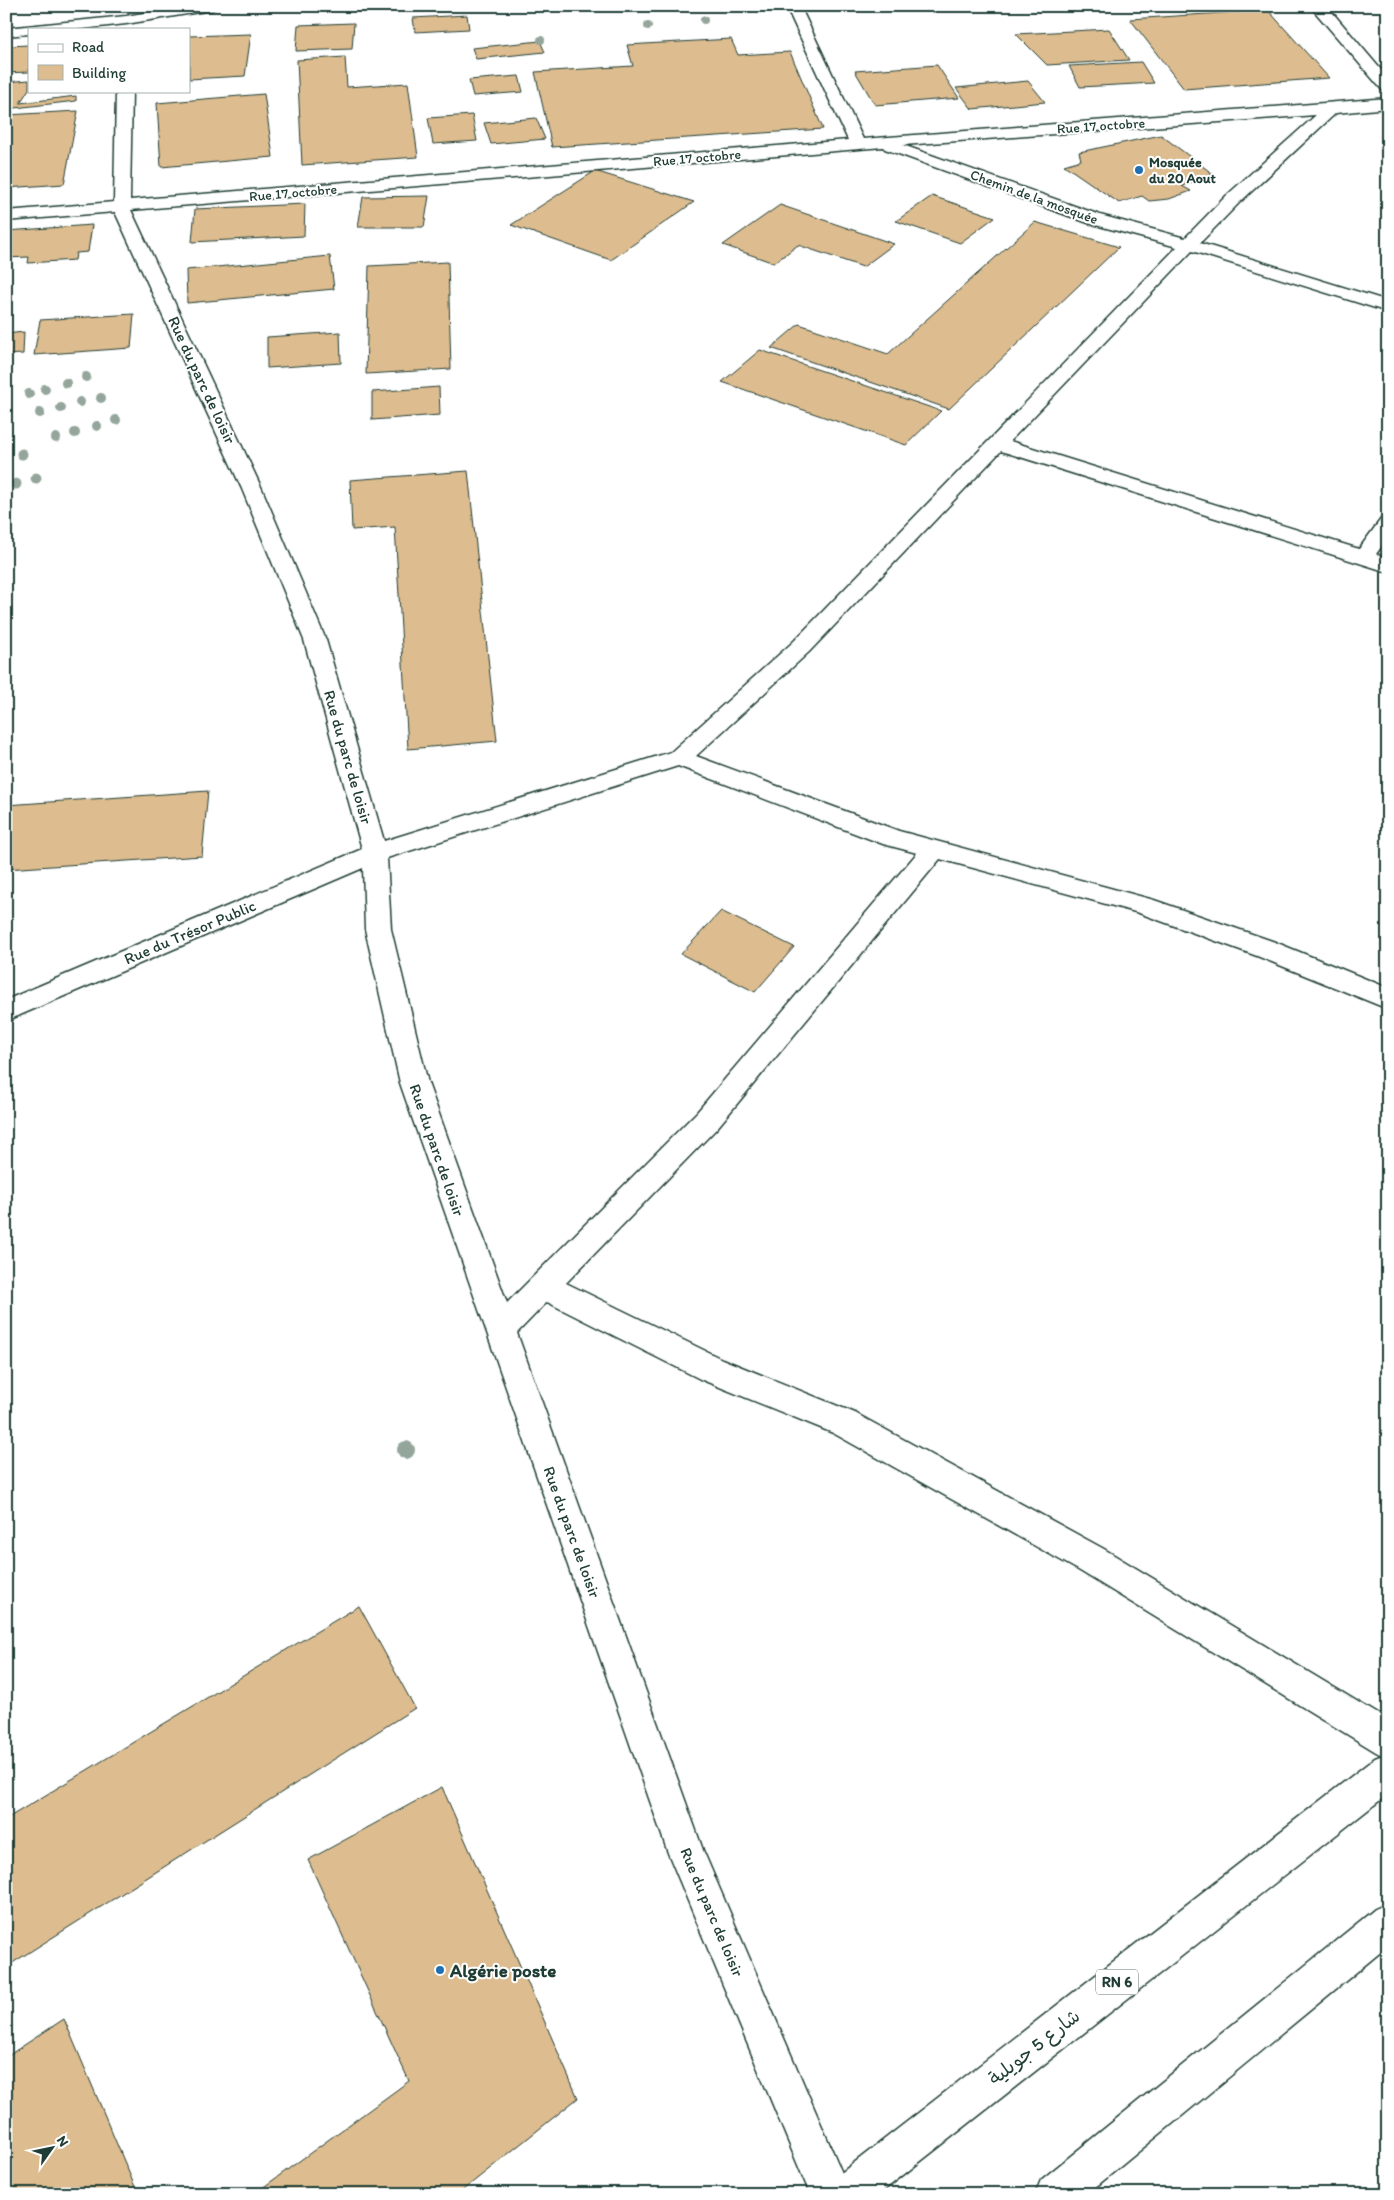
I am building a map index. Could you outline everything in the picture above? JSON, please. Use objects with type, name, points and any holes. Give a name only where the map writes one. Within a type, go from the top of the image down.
[{"type":"street","points":[[55,28],[125,24],[212,6]]},
{"type":"street","points":[[793,6],[858,144]]},
{"type":"street","points":[[1317,6],[1327,15],[1388,88]]},
{"type":"street","points":[[6,32],[28,30]]},
{"type":"street","name":"Rue du parc de loisir","points":[[124,92],[122,208],[252,489],[315,640],[374,853],[378,929],[414,1082],[500,1330],[686,1852],[831,2194]]},
{"type":"street","name":"Rue 17 octobre","points":[[6,216],[122,208],[880,142],[1332,109],[1388,103]]},
{"type":"street","points":[[1332,109],[1232,200],[801,647],[679,758],[892,838],[1145,906],[1266,949],[1388,999]]},
{"type":"street","name":"Chemin de la mosquée","points":[[880,142],[1094,219],[1190,245],[1386,305]]},
{"type":"street","points":[[998,444],[1388,566]]},
{"type":"street","points":[[1364,557],[1388,523]]},
{"type":"street","name":"Rue du Trésor Public","points":[[6,1011],[374,853],[679,758]]},
{"type":"street","points":[[500,1330],[707,1120],[934,850]]},
{"type":"street","points":[[543,1286],[711,1369],[844,1423],[1092,1560],[1388,1740]]},
{"type":"street","name":"شارع 5 جويلية","points":[[846,2194],[1388,1771]]},
{"type":"street","points":[[1055,2194],[1388,1922]]},
{"type":"building","points":[[1268,10],[1329,78],[1184,89],[1130,19]]},
{"type":"building","points":[[467,15],[469,29],[415,32],[413,18]]},
{"type":"building","points":[[354,23],[352,49],[296,51],[298,25]]},
{"type":"building","points":[[1109,29],[1129,60],[1047,65],[1016,34]]},
{"type":"building","points":[[251,34],[245,76],[190,79],[190,36]]},
{"type":"building","points":[[731,39],[738,55],[790,52],[823,129],[552,147],[535,72],[633,66],[627,45]]},
{"type":"building","points":[[540,41],[545,52],[476,59],[472,48]]},
{"type":"building","points":[[28,45],[28,72],[6,73],[6,46]]},
{"type":"building","points":[[345,57],[347,87],[408,83],[418,157],[302,165],[297,60]]},
{"type":"building","points":[[1141,62],[1154,83],[1080,87],[1069,66]]},
{"type":"building","points":[[937,65],[959,98],[875,105],[855,71]]},
{"type":"building","points":[[519,76],[523,92],[473,96],[469,80]]},
{"type":"building","points":[[28,80],[28,91],[20,103],[76,96],[76,101],[6,109],[6,82]]},
{"type":"building","points":[[1028,81],[1045,102],[972,109],[956,88]]},
{"type":"building","points":[[264,94],[273,157],[161,167],[157,103]]},
{"type":"building","points":[[78,111],[64,184],[6,188],[6,115]]},
{"type":"building","points":[[472,115],[477,141],[433,144],[428,118]]},
{"type":"building","points":[[536,118],[545,139],[491,144],[484,123]]},
{"type":"building","name":"Mosquée du 20 Aout","points":[[1161,135],[1213,174],[1182,186],[1191,191],[1169,199],[1149,201],[1142,196],[1119,203],[1064,165],[1081,160],[1079,152]]},
{"type":"building","points":[[595,171],[694,202],[611,260],[511,225]]},
{"type":"building","points":[[429,196],[424,227],[358,227],[363,197]]},
{"type":"building","points":[[932,196],[995,217],[960,243],[896,221]]},
{"type":"building","points":[[305,204],[304,236],[192,242],[195,209]]},
{"type":"building","points":[[780,205],[894,244],[863,267],[798,245],[774,263],[723,245]]},
{"type":"building","points":[[1035,222],[1119,247],[949,409],[771,348],[799,324],[888,354]]},
{"type":"building","points":[[92,225],[88,252],[76,253],[75,260],[28,263],[29,257],[6,258],[6,231]]},
{"type":"building","points":[[330,256],[334,289],[187,303],[186,270]]},
{"type":"building","points":[[448,262],[451,369],[366,374],[369,266]]},
{"type":"building","points":[[134,314],[131,348],[34,355],[40,320]]},
{"type":"building","points":[[24,332],[23,354],[6,355],[6,334]]},
{"type":"building","points":[[340,332],[341,363],[267,368],[267,337]]},
{"type":"building","points":[[760,350],[941,411],[906,445],[722,382]]},
{"type":"building","points":[[439,387],[440,415],[372,420],[372,392]]},
{"type":"building","points":[[468,471],[497,741],[408,749],[395,527],[352,530],[350,480]]},
{"type":"building","points":[[208,791],[202,856],[6,869],[6,805]]},
{"type":"building","points":[[721,911],[794,947],[755,992],[681,954]]},
{"type":"building","points":[[359,1606],[415,1708],[6,1967],[6,1819]]},
{"type":"building","name":"Algérie poste","points":[[442,1787],[578,2098],[458,2194],[254,2194],[409,2081],[308,1860]]},
{"type":"building","points":[[64,2019],[138,2194],[6,2194],[6,2057]]},
{"type":"place","name":"Mosquée du 20 Aout","points":[[1139,170]]},
{"type":"place","name":"Algérie poste","points":[[440,1970]]}]
